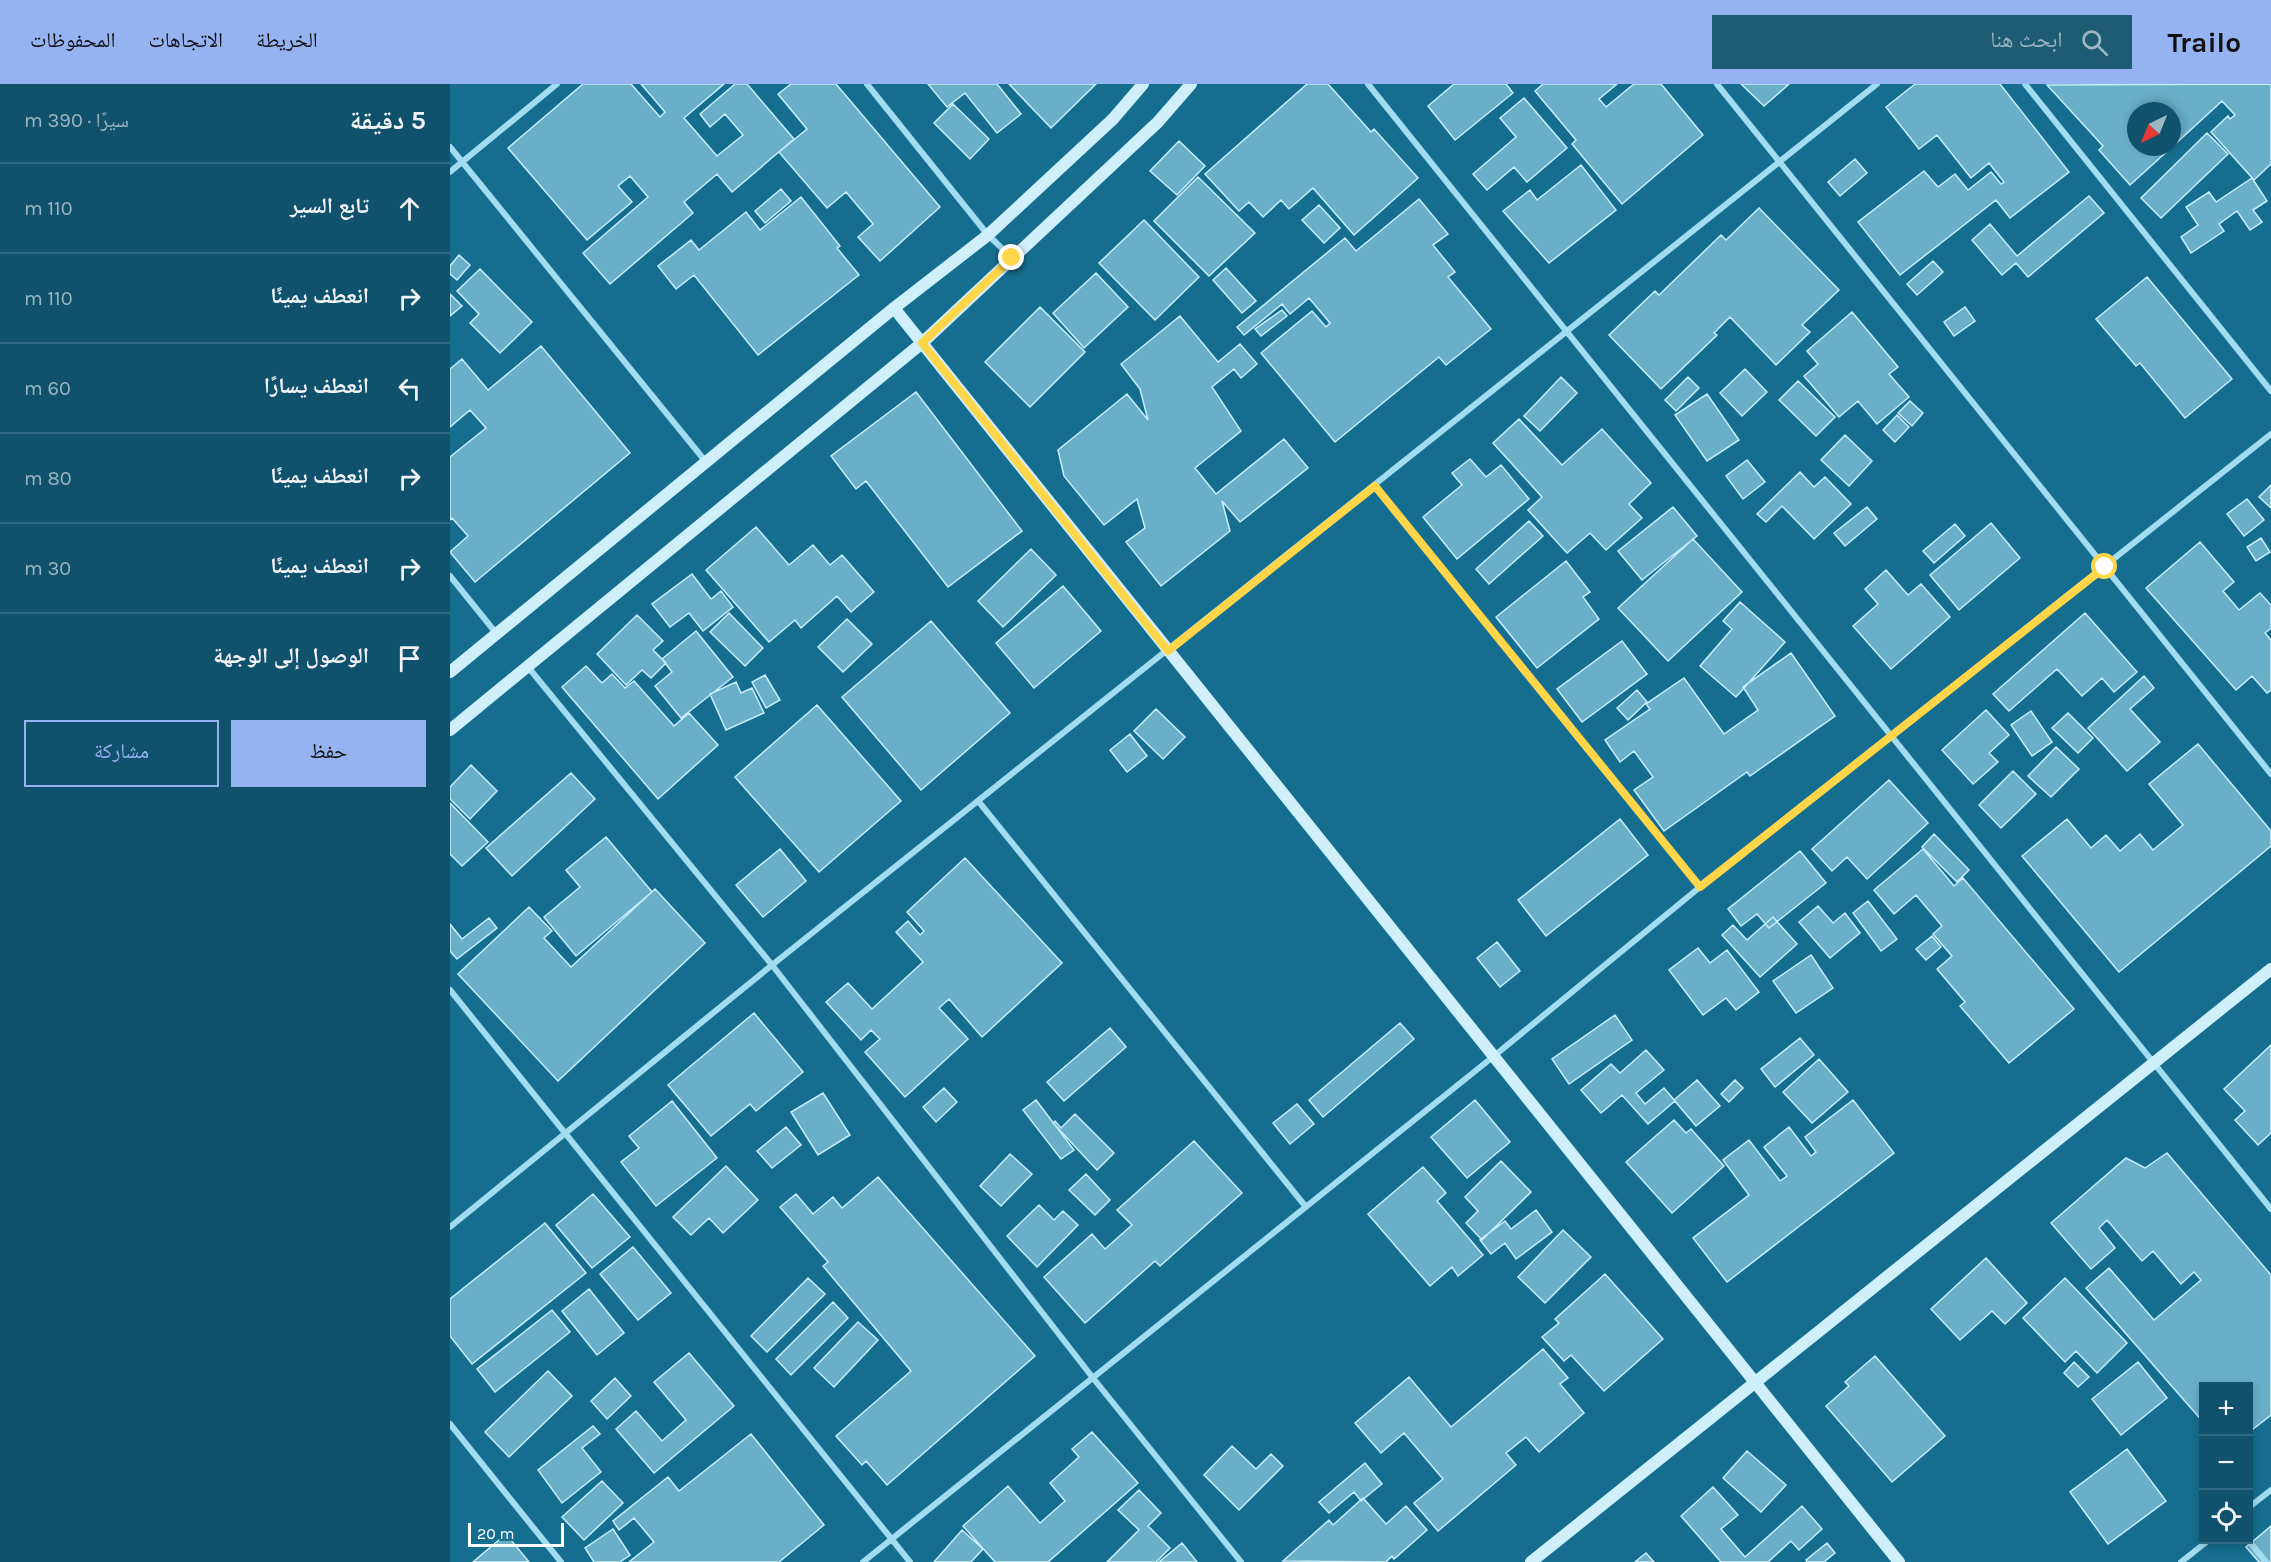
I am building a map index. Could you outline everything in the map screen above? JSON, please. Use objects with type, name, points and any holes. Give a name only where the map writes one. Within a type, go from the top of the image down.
[{"type":"street","points":[[450,172],[557,84]]},
{"type":"street","points":[[867,84],[988,235],[1012,258]]},
{"type":"street","points":[[450,672],[894,308],[988,235],[1113,119],[1143,84]]},
{"type":"street","points":[[450,730],[922,343],[1158,122],[1191,84]]},
{"type":"street","points":[[1368,84],[2271,1209]]},
{"type":"street","points":[[1717,84],[2271,774]]},
{"type":"street","points":[[450,1227],[772,965],[1877,84]]},
{"type":"street","points":[[2025,84],[2271,391]]},
{"type":"street","points":[[450,147],[706,463]]},
{"type":"street","points":[[894,308],[1899,1562]]},
{"type":"street","points":[[862,1562],[1494,1056],[1700,887],[1893,737],[2271,434]]},
{"type":"street","points":[[1375,486],[1700,887]]},
{"type":"street","points":[[450,576],[496,633]]},
{"type":"street","points":[[528,667],[772,965],[1093,1378],[1241,1562]]},
{"type":"street","points":[[979,802],[1306,1207]]},
{"type":"street","points":[[1531,1562],[2271,969]]},
{"type":"street","points":[[450,990],[910,1562]]},
{"type":"street","points":[[450,1424],[561,1562]]},
{"type":"street","points":[[2253,1504],[2271,1490]]},
{"type":"street","points":[[2181,1562],[2204,1544]]},
{"type":"street","points":[[2252,1544],[2266,1562]]},
{"type":"building","points":[[583,84],[631,84],[660,117],[665,112],[641,84],[724,84],[684,118],[717,156],[743,135],[725,114],[710,127],[700,114],[735,84],[747,84],[794,139],[732,192],[717,174],[684,202],[693,213],[610,284],[583,253],[648,197],[630,176],[618,186],[632,202],[587,240],[508,148]]},
{"type":"building","points":[[791,84],[836,84],[940,207],[880,261],[858,237],[873,224],[846,192],[827,208],[779,152],[807,129],[778,94]]},
{"type":"building","points":[[928,84],[997,84],[1021,114],[997,133],[965,93],[947,107]]},
{"type":"building","points":[[1009,84],[1096,84],[1051,128]]},
{"type":"building","points":[[1307,84],[1328,84],[1371,132],[1374,129],[1418,178],[1354,235],[1313,188],[1289,209],[1281,200],[1263,217],[1249,202],[1239,211],[1205,174]]},
{"type":"building","points":[[1454,84],[1506,84],[1513,93],[1455,140],[1428,106]]},
{"type":"building","points":[[1543,84],[1617,84],[1599,99],[1606,107],[1634,84],[1661,84],[1703,135],[1622,204],[1572,144],[1576,140],[1535,91]]},
{"type":"building","points":[[1741,84],[1789,84],[1764,106]]},
{"type":"building","points":[[1915,84],[2000,84],[2069,172],[2010,218],[1996,200],[1900,275],[1858,222],[1924,171],[1938,187],[1955,174],[1968,190],[1991,172],[2001,184],[2004,182],[1989,163],[1971,178],[1937,135],[1919,149],[1886,107]]},
{"type":"building","points":[[2271,84],[2271,164],[2254,180],[2211,132],[2228,116],[2230,119],[2235,115],[2222,101],[2181,139],[2181,102],[2127,102],[2127,156],[2162,156],[2130,185],[2099,150],[2103,146],[2047,85]]},
{"type":"building","points":[[1524,98],[1567,148],[1527,182],[1514,167],[1487,190],[1473,174],[1516,137],[1500,118]]},
{"type":"building","points":[[953,104],[989,139],[970,159],[934,123]]},
{"type":"building","points":[[2207,133],[2228,154],[2161,218],[2141,198]]},
{"type":"building","points":[[1179,141],[1205,166],[1177,195],[1150,171]]},
{"type":"building","points":[[1855,159],[1867,173],[1840,196],[1828,182]]},
{"type":"building","points":[[1581,165],[1616,210],[1549,263],[1503,211],[1530,190],[1537,200]]},
{"type":"building","points":[[1198,177],[1255,233],[1209,276],[1154,221]]},
{"type":"building","points":[[2252,178],[2267,201],[2253,210],[2262,222],[2250,230],[2237,211],[2219,224],[2224,231],[2191,253],[2181,237],[2198,225],[2186,207],[2209,192],[2216,202]]},
{"type":"building","points":[[781,189],[791,201],[765,223],[755,211]]},
{"type":"building","points":[[2089,196],[2104,213],[2028,277],[2016,263],[2002,275],[1972,240],[1990,224],[2017,256]]},
{"type":"building","points":[[801,197],[840,246],[837,248],[859,275],[758,355],[694,275],[676,289],[658,266],[691,240],[699,250],[746,212],[760,230]]},
{"type":"building","points":[[1419,199],[1448,234],[1433,245],[1455,272],[1448,277],[1491,329],[1446,365],[1439,357],[1335,442],[1261,353],[1312,311],[1326,327],[1330,323],[1309,298],[1290,314],[1282,304],[1244,335],[1237,327],[1345,238],[1356,251]]},
{"type":"building","points":[[1319,205],[1340,228],[1324,243],[1302,220]]},
{"type":"building","points":[[1759,208],[1839,290],[1802,325],[1810,332],[1776,365],[1730,317],[1714,333],[1717,335],[1661,389],[1609,335],[1655,291],[1659,295],[1721,235],[1726,240]]},
{"type":"building","points":[[1144,220],[1199,277],[1155,320],[1099,263]]},
{"type":"building","points":[[459,255],[470,265],[457,280],[450,274],[450,266]]},
{"type":"building","points":[[1933,261],[1943,272],[1917,295],[1907,284]]},
{"type":"building","points":[[1226,268],[1256,301],[1242,313],[1213,280]]},
{"type":"building","points":[[480,269],[532,322],[500,353],[470,323],[479,314],[457,291]]},
{"type":"building","points":[[1096,273],[1128,307],[1084,348],[1053,313]]},
{"type":"building","points":[[2147,277],[2232,379],[2185,418],[2140,363],[2136,366],[2096,319]]},
{"type":"building","points":[[450,294],[462,306],[450,316]]},
{"type":"building","points":[[1040,307],[1085,352],[1030,407],[985,362]]},
{"type":"building","points":[[1965,307],[1975,321],[1954,336],[1944,322]]},
{"type":"building","points":[[1282,310],[1287,316],[1261,336],[1255,329]]},
{"type":"building","points":[[1852,312],[1898,367],[1889,374],[1909,397],[1877,424],[1858,401],[1839,417],[1804,376],[1818,364],[1807,351]]},
{"type":"building","points":[[1180,316],[1218,362],[1240,344],[1257,364],[1241,378],[1234,369],[1212,387],[1241,431],[1195,468],[1216,494],[1284,439],[1308,468],[1240,522],[1222,501],[1230,531],[1161,586],[1126,542],[1145,528],[1137,499],[1104,525],[1064,476],[1058,450],[1127,394],[1148,420],[1140,389],[1121,364]]},
{"type":"building","points":[[541,346],[630,453],[475,582],[450,552],[468,536],[452,518],[450,520],[450,457],[486,428],[470,410],[450,427],[450,369],[462,359],[488,390]]},
{"type":"building","points":[[1745,369],[1767,392],[1742,416],[1720,393]]},
{"type":"building","points":[[1561,377],[1577,393],[1540,431],[1524,416]]},
{"type":"building","points":[[1688,377],[1699,388],[1676,411],[1665,400]]},
{"type":"building","points":[[1798,381],[1835,417],[1816,436],[1779,400]]},
{"type":"building","points":[[916,392],[1022,531],[948,587],[866,481],[856,489],[831,456]]},
{"type":"building","points":[[1707,394],[1739,440],[1707,461],[1675,415]]},
{"type":"building","points":[[1910,401],[1923,413],[1912,426],[1898,413]]},
{"type":"building","points":[[1897,415],[1909,427],[1895,442],[1883,430]]},
{"type":"building","points":[[1519,419],[1562,465],[1602,429],[1651,483],[1629,504],[1642,518],[1606,550],[1590,533],[1567,553],[1528,510],[1542,497],[1493,443]]},
{"type":"building","points":[[1845,435],[1872,461],[1849,486],[1821,460]]},
{"type":"building","points":[[1470,459],[1486,477],[1501,465],[1529,499],[1457,559],[1423,517],[1462,485],[1452,473]]},
{"type":"building","points":[[1747,460],[1765,482],[1743,499],[1726,476]]},
{"type":"building","points":[[1800,472],[1814,487],[1825,477],[1851,504],[1814,539],[1782,506],[1766,522],[1757,514]]},
{"type":"building","points":[[2271,485],[2271,508],[2259,497]]},
{"type":"building","points":[[2247,499],[2264,520],[2244,536],[2227,514]]},
{"type":"building","points":[[1673,507],[1697,536],[1642,580],[1618,551]]},
{"type":"building","points":[[1867,507],[1877,519],[1845,546],[1834,533]]},
{"type":"building","points":[[1529,521],[1543,536],[1489,584],[1476,569]]},
{"type":"building","points":[[1991,523],[2020,558],[1959,610],[1930,575]]},
{"type":"building","points":[[1955,524],[1965,536],[1934,563],[1923,551]]},
{"type":"building","points":[[756,527],[789,565],[813,545],[830,565],[842,555],[874,592],[851,612],[837,596],[801,628],[795,620],[769,642],[706,570]]},
{"type":"building","points":[[2261,538],[2270,552],[2256,561],[2247,547]]},
{"type":"building","points":[[1693,539],[1742,592],[1668,661],[1618,608]]},
{"type":"building","points":[[2200,542],[2234,582],[2223,591],[2239,610],[2260,593],[2271,605],[2271,628],[2265,633],[2271,640],[2271,690],[2267,693],[2252,676],[2236,690],[2146,588]]},
{"type":"building","points":[[1031,549],[1056,575],[1003,627],[978,601]]},
{"type":"building","points":[[1566,561],[1590,592],[1583,597],[1599,619],[1537,668],[1496,617]]},
{"type":"building","points":[[1886,570],[1908,595],[1921,584],[1950,617],[1891,669],[1853,626],[1878,604],[1865,589]]},
{"type":"building","points":[[692,574],[711,599],[721,591],[733,607],[703,631],[689,613],[670,627],[652,604]]},
{"type":"building","points":[[1063,586],[1101,631],[1034,688],[996,643]]},
{"type":"building","points":[[1740,602],[1785,642],[1736,697],[1700,666],[1732,629],[1723,621]]},
{"type":"building","points":[[729,613],[763,648],[745,666],[710,632]]},
{"type":"building","points":[[2085,613],[2137,672],[2114,692],[2102,678],[2082,696],[2057,669],[2009,711],[1993,694]]},
{"type":"building","points":[[637,615],[663,641],[653,650],[666,663],[651,678],[642,670],[626,685],[597,654]]},
{"type":"building","points":[[847,619],[872,644],[843,672],[818,647]]},
{"type":"building","points":[[931,621],[1010,713],[921,790],[842,697]]},
{"type":"building","points":[[696,631],[733,677],[681,718],[655,686],[672,672],[662,659]]},
{"type":"building","points":[[1622,641],[1647,674],[1582,722],[1557,689]]},
{"type":"building","points":[[1791,653],[1835,716],[1750,776],[1747,772],[1664,831],[1634,790],[1653,777],[1634,751],[1620,762],[1605,740],[1650,709],[1646,704],[1684,678],[1724,734],[1758,710],[1743,687]]},
{"type":"building","points":[[586,666],[602,683],[612,674],[625,688],[634,681],[674,726],[689,713],[718,745],[658,799],[562,687]]},
{"type":"building","points":[[765,675],[780,700],[766,708],[752,682]]},
{"type":"building","points":[[2144,676],[2154,688],[2130,709],[2160,742],[2127,771],[2088,728]]},
{"type":"building","points":[[736,682],[741,693],[752,688],[764,713],[726,730],[710,694]]},
{"type":"building","points":[[1637,690],[1647,702],[1628,720],[1617,708]]},
{"type":"building","points":[[817,705],[901,801],[819,872],[735,777]]},
{"type":"building","points":[[1156,709],[1185,737],[1163,759],[1134,731]]},
{"type":"building","points":[[1986,710],[2009,735],[1989,753],[1998,762],[1973,784],[1942,750]]},
{"type":"building","points":[[2031,711],[2052,742],[2032,756],[2011,725]]},
{"type":"building","points":[[2068,713],[2093,738],[2078,753],[2052,728]]},
{"type":"building","points":[[1130,734],[1147,756],[1127,772],[1110,750]]},
{"type":"building","points":[[2198,744],[2271,831],[2271,846],[2119,972],[2022,856],[2067,819],[2091,848],[2106,835],[2120,851],[2140,834],[2153,850],[2183,825],[2149,784]]},
{"type":"building","points":[[2056,747],[2079,769],[2051,797],[2028,776]]},
{"type":"building","points":[[471,765],[497,791],[470,819],[450,799],[450,787]]},
{"type":"building","points":[[2013,771],[2036,794],[2001,828],[1979,805]]},
{"type":"building","points":[[571,773],[595,799],[512,876],[486,848]]},
{"type":"building","points":[[1889,780],[1928,823],[1867,879],[1847,857],[1832,871],[1812,849]]},
{"type":"building","points":[[450,803],[488,842],[462,866],[450,854]]},
{"type":"building","points":[[1620,819],[1648,855],[1546,936],[1518,900]]},
{"type":"building","points":[[1934,834],[1969,870],[1957,882],[1922,847]]},
{"type":"building","points":[[606,837],[652,892],[576,956],[544,917],[580,887],[566,870]]},
{"type":"building","points":[[780,849],[806,881],[763,917],[736,885]]},
{"type":"building","points":[[1923,849],[1954,886],[1963,878],[2074,1009],[2009,1063],[1960,1006],[1965,1002],[1937,969],[1952,956],[1933,934],[1942,926],[1916,895],[1894,914],[1874,890]]},
{"type":"building","points":[[1800,851],[1826,883],[1769,928],[1757,914],[1741,926],[1728,909]]},
{"type":"building","points":[[965,858],[1062,963],[982,1037],[949,999],[939,1008],[968,1039],[905,1097],[865,1052],[880,1039],[871,1030],[861,1040],[826,1002],[848,983],[872,1009],[923,962],[896,932],[908,921],[920,935],[924,931],[907,912]]},
{"type":"building","points":[[655,889],[705,943],[558,1081],[458,974],[529,907],[552,931],[544,938],[571,967]]},
{"type":"building","points":[[1868,901],[1897,939],[1881,951],[1853,913]]},
{"type":"building","points":[[1818,906],[1833,923],[1845,913],[1860,933],[1830,958],[1799,922]]},
{"type":"building","points":[[1773,917],[1797,944],[1760,977],[1722,935],[1733,925],[1747,940]]},
{"type":"building","points":[[489,918],[497,928],[457,959],[450,951],[450,924],[462,939]]},
{"type":"building","points":[[1932,936],[1941,947],[1926,960],[1916,949]]},
{"type":"building","points":[[1497,942],[1520,971],[1500,987],[1477,958]]},
{"type":"building","points":[[1698,948],[1710,963],[1727,950],[1759,992],[1736,1010],[1726,998],[1703,1015],[1669,970]]},
{"type":"building","points":[[1811,955],[1833,988],[1796,1013],[1773,981]]},
{"type":"building","points":[[754,1013],[803,1072],[756,1111],[750,1104],[711,1136],[668,1085]]},
{"type":"building","points":[[1615,1015],[1632,1040],[1569,1084],[1552,1059]]},
{"type":"building","points":[[1400,1023],[1414,1039],[1323,1117],[1309,1100]]},
{"type":"building","points":[[1110,1028],[1126,1047],[1064,1101],[1047,1082]]},
{"type":"building","points":[[1800,1038],[1814,1055],[1775,1087],[1761,1069]]},
{"type":"building","points":[[2271,1045],[2271,1133],[2258,1145],[2235,1120],[2245,1111],[2224,1089]]},
{"type":"building","points":[[1646,1050],[1664,1070],[1636,1093],[1645,1104],[1664,1088],[1675,1101],[1648,1124],[1622,1095],[1601,1113],[1581,1090],[1611,1064],[1620,1073]]},
{"type":"building","points":[[1819,1059],[1848,1092],[1812,1123],[1783,1092]]},
{"type":"building","points":[[1697,1080],[1720,1106],[1696,1126],[1674,1100]]},
{"type":"building","points":[[1735,1080],[1743,1088],[1729,1102],[1721,1094]]},
{"type":"building","points":[[944,1088],[957,1102],[936,1122],[923,1107]]},
{"type":"building","points":[[823,1093],[850,1135],[818,1155],[791,1112]]},
{"type":"building","points":[[1036,1100],[1074,1150],[1061,1159],[1023,1110]]},
{"type":"building","points":[[1475,1100],[1510,1142],[1467,1178],[1431,1137]]},
{"type":"building","points":[[1853,1100],[1894,1153],[1727,1282],[1693,1238],[1749,1195],[1723,1160],[1749,1140],[1780,1181],[1787,1176],[1764,1147],[1789,1127],[1811,1156],[1816,1152],[1805,1137]]},
{"type":"building","points":[[672,1101],[717,1158],[656,1206],[621,1162],[639,1148],[629,1136]]},
{"type":"building","points":[[1297,1104],[1314,1124],[1290,1144],[1273,1123]]},
{"type":"building","points":[[1075,1114],[1114,1153],[1097,1170],[1053,1123],[1055,1121],[1061,1128]]},
{"type":"building","points":[[1674,1120],[1686,1133],[1691,1129],[1724,1166],[1672,1213],[1626,1162]]},
{"type":"building","points":[[786,1127],[801,1145],[772,1168],[757,1151]]},
{"type":"building","points":[[1194,1141],[1242,1193],[1160,1266],[1155,1261],[1085,1323],[1044,1277],[1092,1234],[1105,1249],[1132,1225],[1117,1210]]},
{"type":"building","points":[[2167,1153],[2271,1275],[2271,1415],[2253,1429],[2253,1382],[2199,1382],[2199,1417],[2086,1288],[2109,1268],[2154,1320],[2201,1280],[2194,1272],[2181,1284],[2153,1251],[2142,1261],[2107,1220],[2099,1228],[2115,1248],[2091,1269],[2051,1223],[2126,1158],[2145,1168]]},
{"type":"building","points":[[1010,1154],[1032,1174],[1001,1206],[980,1186]]},
{"type":"building","points":[[1501,1161],[1531,1192],[1482,1240],[1466,1223],[1478,1211],[1465,1197]]},
{"type":"building","points":[[726,1166],[758,1200],[723,1233],[709,1218],[691,1235],[673,1217]]},
{"type":"building","points":[[1423,1167],[1446,1193],[1437,1201],[1483,1255],[1458,1276],[1452,1267],[1430,1286],[1368,1214]]},
{"type":"building","points":[[1086,1174],[1110,1200],[1095,1215],[1069,1190]]},
{"type":"building","points":[[878,1177],[1035,1356],[887,1485],[866,1461],[862,1465],[836,1436],[911,1371],[823,1266],[828,1262],[780,1207],[796,1194],[813,1214],[833,1197],[842,1208]]},
{"type":"building","points":[[593,1194],[630,1237],[592,1268],[556,1225]]},
{"type":"building","points":[[1039,1205],[1054,1220],[1063,1211],[1078,1225],[1037,1267],[1007,1236]]},
{"type":"building","points":[[1536,1210],[1552,1232],[1516,1259],[1505,1243],[1491,1254],[1480,1240],[1505,1221],[1511,1229]]},
{"type":"building","points":[[545,1223],[586,1273],[472,1364],[450,1336],[450,1299]]},
{"type":"building","points":[[1563,1230],[1591,1257],[1545,1303],[1518,1277]]},
{"type":"building","points":[[633,1247],[671,1293],[638,1320],[600,1274]]},
{"type":"building","points":[[1986,1258],[2027,1303],[2005,1324],[1992,1311],[1960,1340],[1931,1309]]},
{"type":"building","points":[[1605,1274],[1663,1339],[1604,1391],[1571,1355],[1564,1361],[1542,1337],[1559,1323],[1555,1319]]},
{"type":"building","points":[[808,1278],[825,1294],[767,1352],[751,1336]]},
{"type":"building","points":[[2065,1278],[2127,1343],[2097,1373],[2076,1351],[2065,1362],[2023,1318]]},
{"type":"building","points":[[589,1289],[624,1333],[597,1355],[562,1311]]},
{"type":"building","points":[[833,1302],[848,1318],[791,1375],[776,1359]]},
{"type":"building","points":[[552,1310],[570,1332],[495,1392],[477,1369]]},
{"type":"building","points":[[858,1322],[878,1340],[834,1387],[814,1368]]},
{"type":"building","points":[[1543,1349],[1568,1378],[1560,1384],[1584,1413],[1539,1452],[1526,1437],[1506,1453],[1516,1465],[1438,1531],[1414,1503],[1443,1479],[1404,1433],[1381,1453],[1355,1423],[1409,1377],[1451,1427]]},
{"type":"building","points":[[689,1353],[734,1406],[654,1473],[616,1429],[636,1411],[662,1441],[686,1420],[654,1382]]},
{"type":"building","points":[[1875,1356],[1945,1436],[1892,1482],[1826,1406],[1849,1386],[1845,1382]]},
{"type":"building","points":[[2074,1362],[2089,1377],[2078,1387],[2064,1373]]},
{"type":"building","points":[[2138,1362],[2167,1398],[2121,1435],[2092,1399]]},
{"type":"building","points":[[548,1371],[572,1396],[509,1457],[485,1432]]},
{"type":"building","points":[[615,1378],[631,1396],[607,1419],[591,1401]]},
{"type":"building","points":[[593,1426],[600,1434],[582,1448],[601,1472],[562,1503],[538,1470]]},
{"type":"building","points":[[1092,1432],[1138,1483],[1048,1562],[995,1562],[963,1526],[1008,1486],[1040,1523],[1065,1501],[1050,1483],[1079,1457],[1072,1449]]},
{"type":"building","points":[[751,1434],[824,1525],[779,1562],[629,1562],[654,1542],[634,1518],[619,1530],[613,1521],[668,1477],[679,1491]]},
{"type":"building","points":[[1232,1446],[1256,1469],[1271,1454],[1283,1466],[1239,1510],[1204,1475]]},
{"type":"building","points":[[2127,1449],[2166,1501],[2108,1544],[2070,1492]]},
{"type":"building","points":[[1747,1451],[1786,1485],[1761,1512],[1723,1478]]},
{"type":"building","points":[[1365,1463],[1382,1484],[1361,1501],[1354,1492],[1329,1513],[1319,1502]]},
{"type":"building","points":[[602,1481],[623,1503],[584,1540],[562,1517]]},
{"type":"building","points":[[1713,1487],[1738,1515],[1721,1529],[1745,1557],[1802,1506],[1822,1529],[1799,1550],[1791,1541],[1768,1562],[1721,1562],[1681,1516]]},
{"type":"building","points":[[1139,1490],[1161,1513],[1148,1526],[1170,1548],[1156,1562],[1107,1562],[1139,1530],[1118,1510]]},
{"type":"building","points":[[1363,1498],[1386,1524],[1406,1506],[1427,1530],[1394,1559],[1392,1556],[1386,1562],[1283,1561],[1329,1520],[1333,1525]]},
{"type":"building","points":[[2271,1526],[2271,1562],[2259,1562],[2246,1547],[2253,1544],[2253,1541]]},
{"type":"building","points":[[613,1529],[630,1555],[620,1562],[594,1562],[585,1548]]},
{"type":"building","points":[[962,1530],[983,1549],[971,1562],[934,1562]]},
{"type":"building","points":[[506,1534],[529,1562],[473,1562]]},
{"type":"building","points":[[1182,1543],[1197,1562],[1159,1562]]},
{"type":"building","points":[[1827,1543],[1835,1553],[1824,1562],[1807,1562],[1806,1560]]},
{"type":"building","points":[[1646,1553],[1654,1562],[1635,1562]]},
{"type":"route","points":[[1012,258],[922,343],[1168,651],[1375,486],[1700,887],[1893,737],[2105,567]]}]
